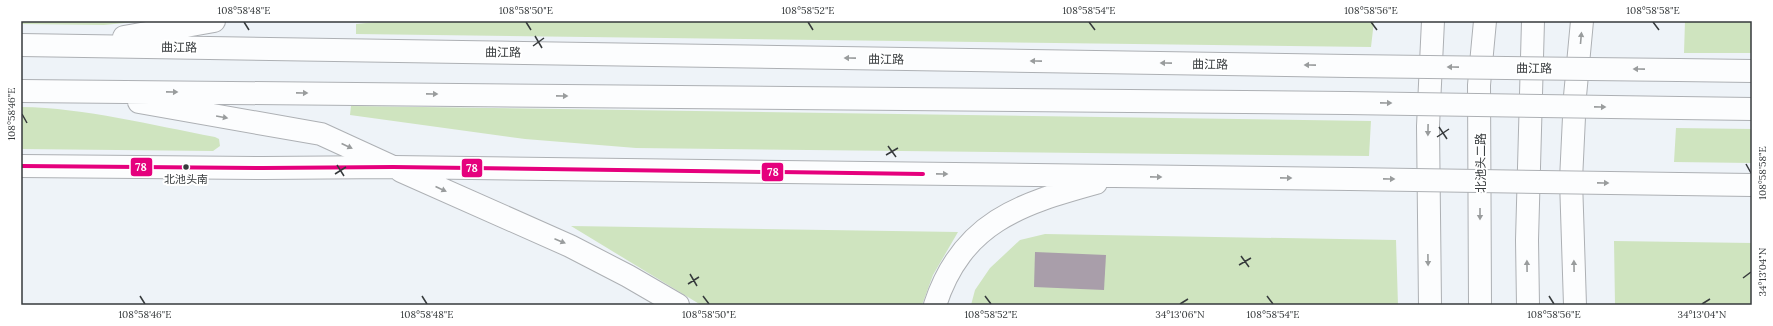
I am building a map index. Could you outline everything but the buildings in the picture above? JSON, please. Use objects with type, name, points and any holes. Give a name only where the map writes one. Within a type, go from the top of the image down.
[{"type":"main road","points":[[72,46],[214,21]]},
{"type":"main road","points":[[1430,305],[1428,126],[1433,21]]},
{"type":"main road","name":"北池头二路","points":[[1480,305],[1480,85],[1485,21]]},
{"type":"main road","points":[[1528,305],[1527,240],[1533,21]]},
{"type":"main road","points":[[1575,305],[1571,180],[1575,96],[1582,21]]},
{"type":"main road","name":"曲江路","points":[[21,45],[1752,71]]},
{"type":"main road","points":[[21,91],[1347,103],[1752,109]]},
{"type":"main road","points":[[73,91],[321,134],[570,246],[628,276],[678,305]]},
{"type":"main road","points":[[21,166],[248,168],[393,167],[1752,185]]},
{"type":"main road","points":[[935,305],[940,289],[964,250],[982,232],[999,219],[1020,207],[1051,196],[1123,176]]},
{"type":"green space","points":[[21,21],[146,21],[104,25],[21,24]]},
{"type":"green space","points":[[386,21],[1374,21],[1371,47],[356,34],[356,24]]},
{"type":"green space","points":[[1685,21],[1752,21],[1752,53],[1684,53]]},
{"type":"green space","points":[[351,106],[1371,121],[1369,156],[636,148],[525,139],[350,115]]},
{"type":"green space","points":[[21,107],[70,110],[143,122],[215,137],[219,139],[220,146],[213,151],[21,149]]},
{"type":"green space","points":[[1676,128],[1752,129],[1752,163],[1674,162]]},
{"type":"green space","points":[[571,226],[958,232],[933,275],[922,305],[701,305]]},
{"type":"green space","points":[[1045,234],[1396,240],[1398,305],[971,305],[975,290],[990,268],[1020,240]]},
{"type":"green space","points":[[1614,241],[1752,243],[1752,305],[1615,305]]},
{"type":"transit line","name":"78","points":[[21,166],[263,168],[393,167],[923,174]]},
{"type":"place","name":"北池头南","points":[[186,167]]}]
